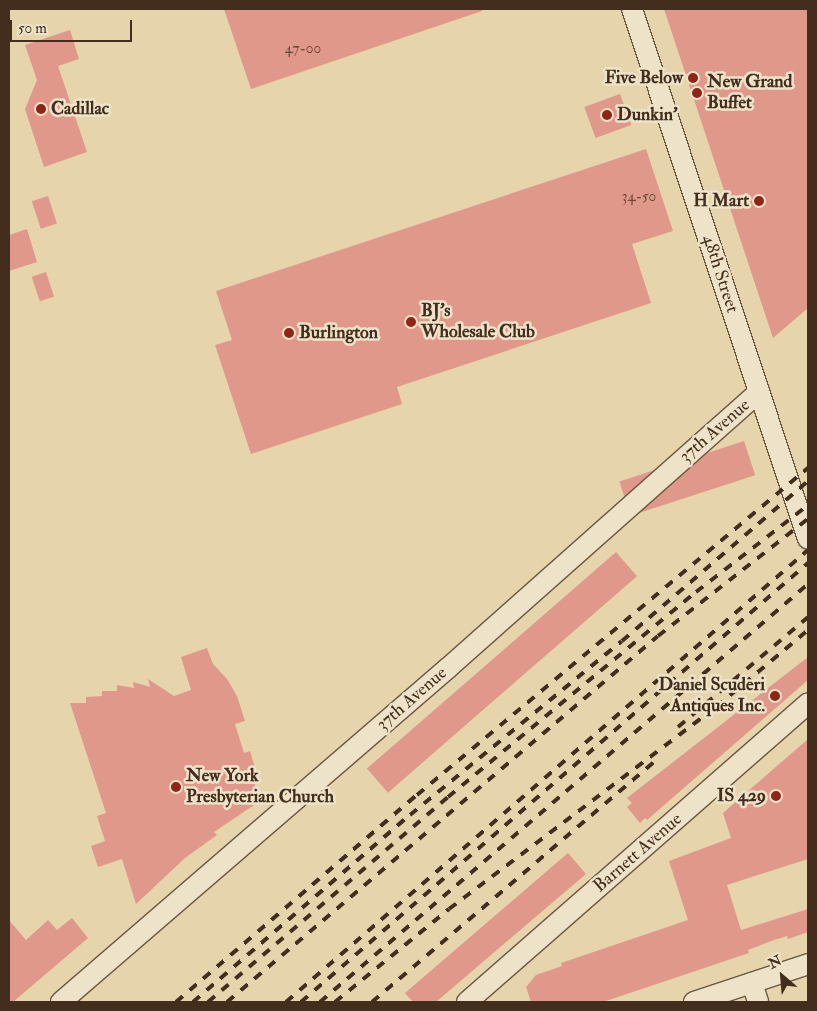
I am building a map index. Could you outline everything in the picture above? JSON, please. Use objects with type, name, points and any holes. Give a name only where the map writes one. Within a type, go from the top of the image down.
[{"type":"street","name":"48th Street","points":[[632,9],[808,539]]},
{"type":"street","name":"37th Avenue","points":[[61,1002],[448,668],[759,392]]},
{"type":"street","name":"Barnett Avenue","points":[[467,1002],[808,704]]},
{"type":"street","points":[[694,1002],[808,964]]},
{"type":"street","points":[[752,983],[758,1002]]},
{"type":"building","points":[[224,9],[482,9],[482,11],[251,89]]},
{"type":"building","points":[[664,9],[808,9],[808,308],[773,338]]},
{"type":"building","points":[[70,30],[79,59],[58,66],[87,152],[44,167],[25,109],[37,80],[25,45]]},
{"type":"building","name":"Dunkin'","points":[[620,94],[631,125],[596,138],[584,107]]},
{"type":"building","name":"BJ's Wholesale Club","points":[[646,149],[673,231],[632,244],[651,303],[397,387],[402,404],[251,454],[215,345],[232,340],[216,291]]},
{"type":"building","points":[[48,196],[57,224],[41,229],[32,201]]},
{"type":"building","points":[[27,229],[37,262],[9,271],[9,235]]},
{"type":"building","points":[[46,272],[54,297],[40,301],[32,277]]},
{"type":"building","points":[[744,441],[755,475],[631,516],[619,481]]},
{"type":"building","points":[[616,552],[637,576],[388,793],[367,768]]},
{"type":"building","name":"New York Presbyterian Church","points":[[207,648],[213,664],[227,679],[237,696],[245,721],[235,724],[244,753],[250,751],[256,771],[251,773],[260,801],[214,832],[217,835],[185,858],[136,904],[122,859],[98,867],[91,846],[105,841],[97,816],[106,813],[70,703],[86,703],[86,697],[102,696],[102,691],[117,691],[117,685],[134,688],[133,682],[150,687],[148,679],[174,696],[191,690],[181,657]]},
{"type":"building","points":[[808,657],[808,680],[647,820],[645,818],[640,823],[627,807],[632,803],[627,798]]},
{"type":"building","points":[[808,739],[808,859],[727,885],[741,930],[808,909],[808,932],[788,939],[787,936],[774,940],[748,950],[749,953],[603,1002],[531,1002],[526,987],[536,975],[562,966],[561,963],[688,920],[669,861],[731,838],[723,813]]},
{"type":"building","points":[[568,853],[586,874],[436,1002],[413,1002],[405,993]]},
{"type":"building","points":[[72,918],[88,938],[13,1002],[9,1002],[9,920],[26,940],[48,920],[57,930]]},
{"type":"railway","points":[[176,1002],[417,795],[808,468]]},
{"type":"railway","points":[[193,1002],[410,815],[622,641],[808,481]]},
{"type":"railway","points":[[208,1002],[448,797],[696,592],[808,505]]},
{"type":"railway","points":[[227,1002],[658,636],[808,519]]},
{"type":"railway","points":[[286,1002],[808,550]]},
{"type":"railway","points":[[301,1002],[808,563]]},
{"type":"railway","points":[[320,1002],[808,584]]},
{"type":"railway","points":[[678,727],[808,617]]},
{"type":"railway","points":[[335,1002],[449,909],[716,707],[808,630]]},
{"type":"railway","points":[[372,1002],[656,760]]},
{"type":"place","name":"Five Below","points":[[693,78]]},
{"type":"place","name":"New Grand Buffet","points":[[697,93]]},
{"type":"place","name":"Cadillac","points":[[41,109]]},
{"type":"place","name":"Dunkin'","points":[[607,115]]},
{"type":"place","name":"H Mart","points":[[759,201]]},
{"type":"place","name":"BJ's Wholesale Club","points":[[411,322]]},
{"type":"place","name":"Burlington","points":[[289,333]]},
{"type":"place","name":"Daniel Scuderi Antiques Inc.","points":[[775,696]]},
{"type":"place","name":"New York Presbyterian Church","points":[[176,787]]},
{"type":"place","name":"IS 429","points":[[776,796]]}]
